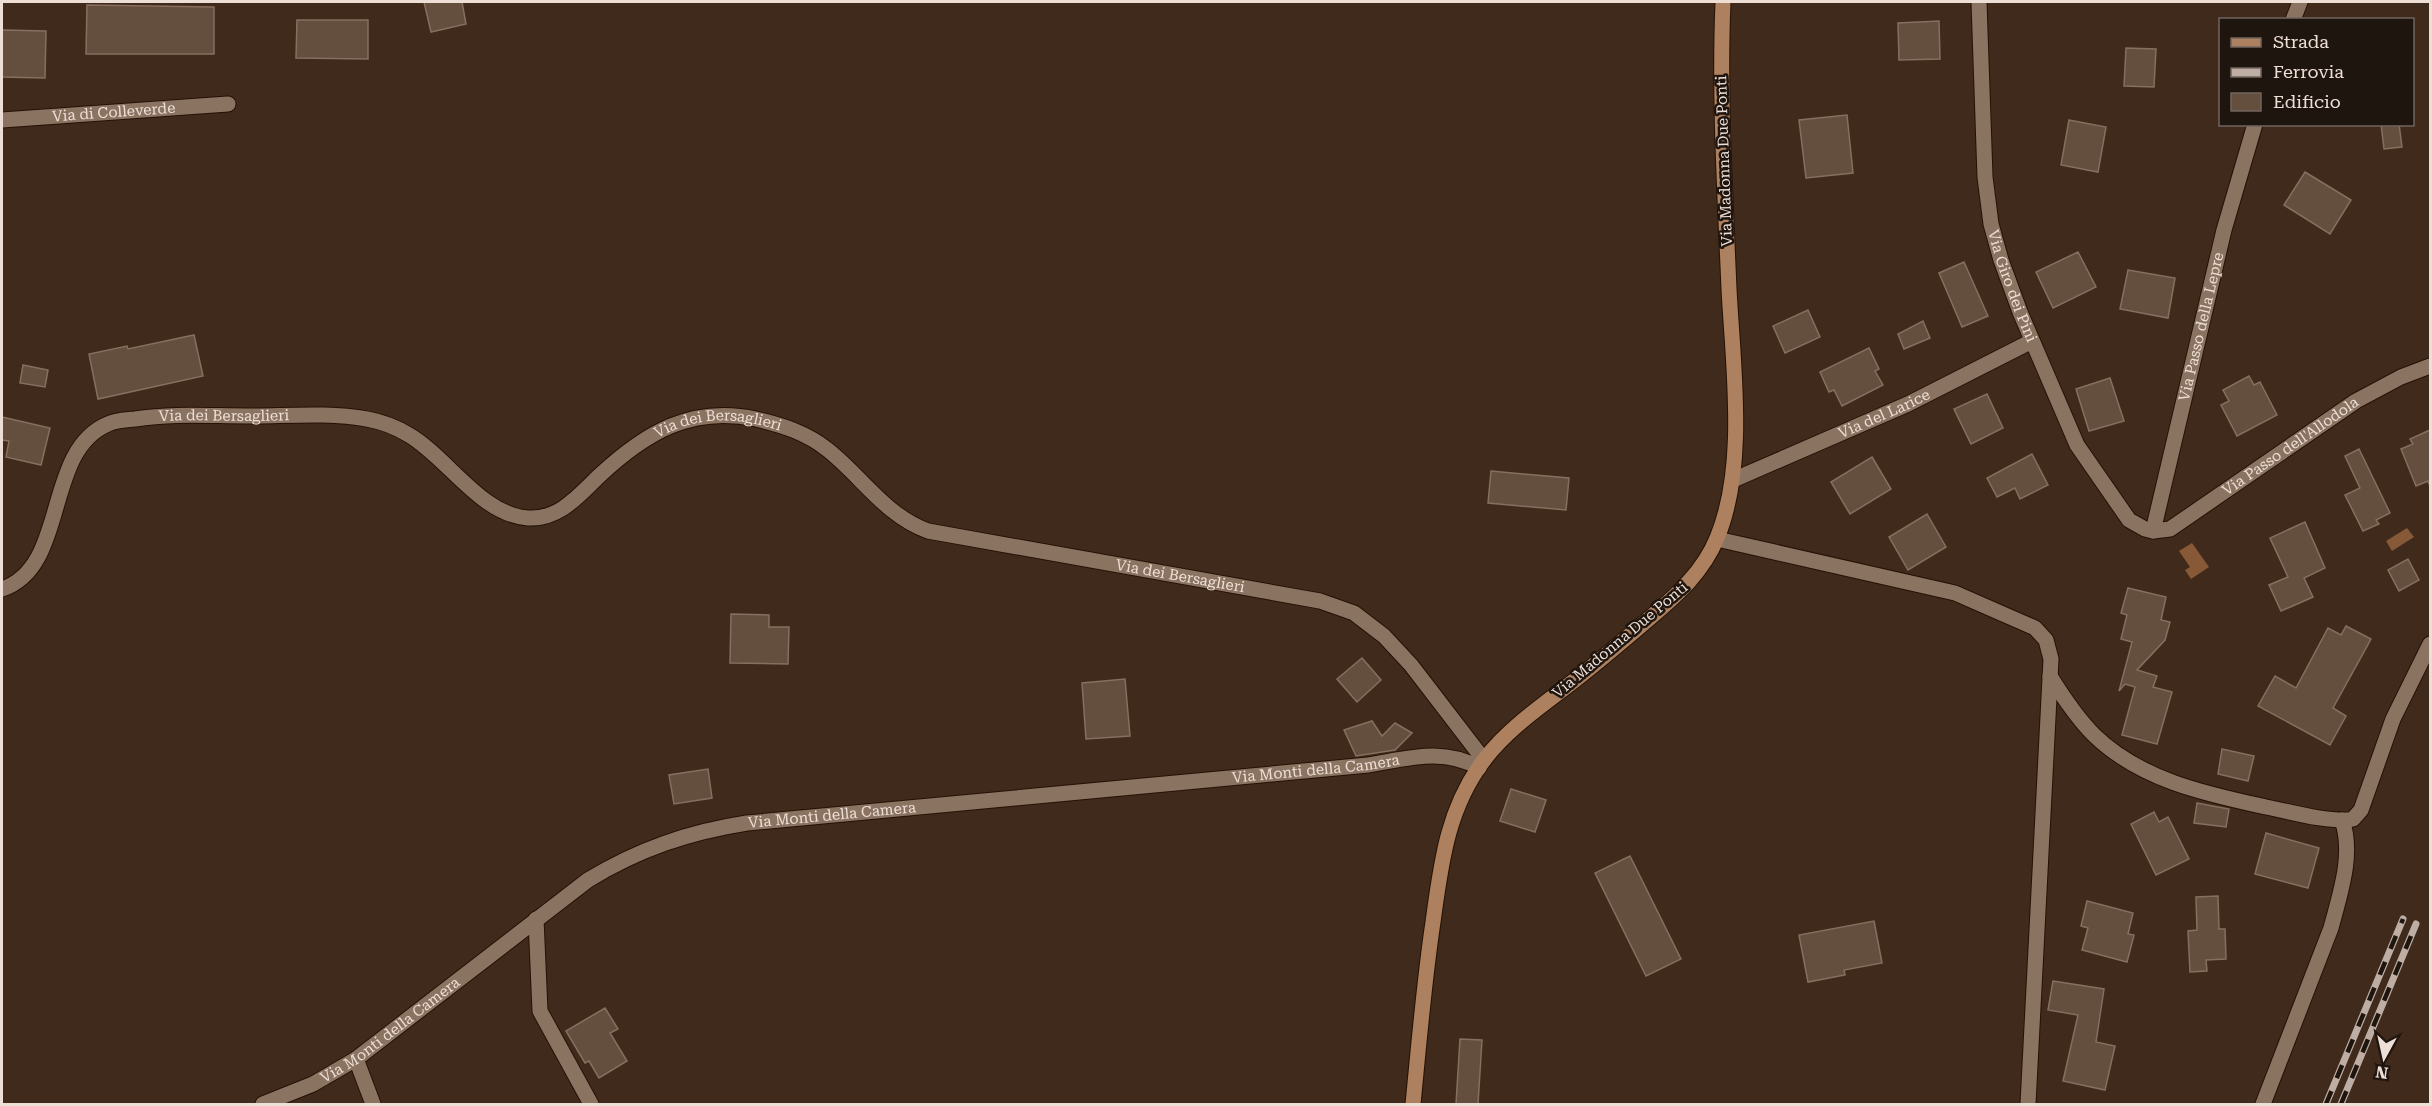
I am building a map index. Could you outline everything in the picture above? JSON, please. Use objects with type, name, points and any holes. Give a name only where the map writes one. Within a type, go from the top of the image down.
[{"type":"main road","name":"Via Madonna Due Ponti","points":[[1413,1104],[1426,963],[1444,846],[1462,795],[1481,764],[1524,720],[1615,648],[1685,587],[1702,568],[1717,539],[1727,512],[1733,480],[1733,369],[1723,148],[1723,2]]},
{"type":"street","name":"Via Giro dei Pini","points":[[1979,2],[1987,195],[2001,260],[2032,341],[2082,453],[2129,520],[2145,530],[2153,531]]},
{"type":"street","points":[[2294,18],[2300,2]]},
{"type":"street","name":"Via di Colleverde","points":[[2,120],[228,104]]},
{"type":"street","name":"Via Passo della Lepre","points":[[2153,531],[2224,230],[2254,126]]},
{"type":"street","name":"Via del Larice","points":[[1733,480],[1908,404],[2032,341]]},
{"type":"street","name":"Via Passo dell'Allodola","points":[[2153,531],[2176,526],[2373,391],[2430,366]]},
{"type":"street","name":"Via dei Bersaglieri","points":[[2,589],[15,584],[32,567],[43,544],[72,463],[83,444],[94,432],[118,421],[180,414],[335,417],[377,421],[389,424],[414,438],[494,506],[514,516],[528,518],[550,516],[561,511],[606,469],[655,433],[670,425],[705,416],[741,416],[808,436],[830,451],[899,517],[928,531],[1320,601],[1354,613],[1397,649],[1481,764]]},
{"type":"street","points":[[1717,539],[1934,587],[1966,597],[2027,624],[2041,633],[2046,640],[2051,652],[2028,1104]]},
{"type":"street","points":[[2050,676],[2095,736],[2125,758],[2155,775],[2216,796],[2342,820],[2353,819],[2361,810],[2393,719],[2430,644]]},
{"type":"street","name":"Via Monti della Camera","points":[[263,1104],[313,1084],[356,1059],[588,880],[626,858],[681,836],[724,826],[1368,765],[1428,756],[1455,756],[1481,764]]},
{"type":"street","points":[[2263,1104],[2331,928],[2347,849],[2342,820]]},
{"type":"street","points":[[536,919],[540,1011],[591,1104]]},
{"type":"street","points":[[356,1059],[373,1104]]},
{"type":"shaded area","points":[[2407,528],[2414,537],[2392,551],[2386,541]]},
{"type":"shaded area","points":[[2192,543],[2209,567],[2191,579],[2185,570],[2190,567],[2179,551]]},
{"type":"building","points":[[424,2],[462,2],[466,24],[431,32]]},
{"type":"building","points":[[87,5],[214,7],[214,54],[86,54]]},
{"type":"building","points":[[297,20],[368,20],[368,59],[296,58]]},
{"type":"building","points":[[1939,21],[1940,59],[1899,60],[1898,23]]},
{"type":"building","points":[[2,30],[46,31],[45,78],[2,77]]},
{"type":"building","points":[[2126,48],[2156,49],[2154,87],[2124,86]]},
{"type":"building","points":[[1847,115],[1853,173],[1806,178],[1799,120]]},
{"type":"building","points":[[2069,120],[2106,127],[2098,172],[2061,165]]},
{"type":"building","points":[[2381,126],[2399,126],[2402,147],[2384,149]]},
{"type":"building","points":[[2305,172],[2351,200],[2330,234],[2284,205]]},
{"type":"building","points":[[2078,252],[2096,287],[2053,308],[2036,272]]},
{"type":"building","points":[[1964,262],[1988,316],[1962,327],[1939,273]]},
{"type":"building","points":[[2128,270],[2175,278],[2168,318],[2120,309]]},
{"type":"building","points":[[1808,310],[1820,337],[1785,353],[1773,326]]},
{"type":"building","points":[[1923,321],[1930,338],[1904,349],[1898,334]]},
{"type":"building","points":[[194,335],[203,376],[98,399],[89,354],[127,346],[128,349]]},
{"type":"building","points":[[1869,348],[1879,369],[1875,371],[1883,385],[1842,406],[1834,390],[1829,392],[1820,372]]},
{"type":"building","points":[[23,365],[48,370],[45,387],[20,383]]},
{"type":"building","points":[[2249,376],[2254,385],[2260,382],[2277,415],[2237,436],[2221,405],[2229,401],[2223,390]]},
{"type":"building","points":[[2110,378],[2124,421],[2089,431],[2076,389]]},
{"type":"building","points":[[1987,394],[2003,428],[1971,444],[1954,409]]},
{"type":"building","points":[[2,417],[50,428],[41,465],[6,457],[9,441],[2,440]]},
{"type":"building","points":[[2430,430],[2430,486],[2428,481],[2416,486],[2401,449],[2413,444],[2410,439]]},
{"type":"building","points":[[2359,449],[2390,513],[2376,520],[2379,524],[2363,531],[2345,495],[2360,488],[2345,456]]},
{"type":"building","points":[[2032,454],[2048,485],[2020,499],[2015,488],[1997,497],[1987,478]]},
{"type":"building","points":[[1872,457],[1891,489],[1850,514],[1831,482]]},
{"type":"building","points":[[1491,471],[1569,478],[1566,510],[1488,503]]},
{"type":"building","points":[[1927,514],[1946,547],[1908,570],[1889,537]]},
{"type":"building","points":[[2305,522],[2325,568],[2304,578],[2313,597],[2281,611],[2269,585],[2288,577],[2270,538]]},
{"type":"building","points":[[2408,559],[2419,580],[2399,591],[2388,570]]},
{"type":"building","points":[[2128,588],[2166,597],[2161,620],[2170,622],[2165,640],[2137,670],[2157,676],[2153,687],[2172,692],[2157,744],[2122,735],[2135,687],[2125,684],[2119,691],[2132,642],[2121,639],[2127,615],[2121,613]]},
{"type":"building","points":[[731,614],[769,615],[769,627],[789,627],[788,664],[730,663]]},
{"type":"building","points":[[2346,626],[2371,639],[2333,708],[2346,716],[2330,745],[2258,706],[2275,676],[2296,688],[2328,628],[2341,635]]},
{"type":"building","points":[[1362,658],[1381,680],[1357,702],[1337,679]]},
{"type":"building","points":[[1125,679],[1130,736],[1086,739],[1082,683]]},
{"type":"building","points":[[1372,721],[1382,736],[1395,723],[1412,733],[1395,750],[1356,756],[1344,730]]},
{"type":"building","points":[[2222,749],[2254,756],[2248,781],[2218,774]]},
{"type":"building","points":[[708,769],[712,798],[674,804],[669,775]]},
{"type":"building","points":[[1511,789],[1546,800],[1535,832],[1500,821]]},
{"type":"building","points":[[2197,803],[2229,809],[2226,827],[2194,823]]},
{"type":"building","points":[[2154,812],[2159,822],[2168,817],[2189,859],[2156,875],[2131,824]]},
{"type":"building","points":[[2266,833],[2319,848],[2308,888],[2255,874]]},
{"type":"building","points":[[1630,856],[1681,959],[1646,976],[1595,873]]},
{"type":"building","points":[[2218,896],[2219,929],[2225,929],[2226,959],[2206,960],[2207,971],[2190,972],[2188,931],[2197,930],[2196,897]]},
{"type":"building","points":[[2087,901],[2133,913],[2128,934],[2134,935],[2127,962],[2082,950],[2088,928],[2081,926]]},
{"type":"building","points":[[1874,921],[1882,963],[1844,970],[1845,975],[1808,982],[1799,935]]},
{"type":"building","points":[[2053,981],[2104,989],[2096,1042],[2115,1046],[2105,1090],[2063,1081],[2078,1015],[2048,1010]]},
{"type":"building","points":[[605,1008],[618,1029],[610,1033],[627,1061],[599,1078],[589,1061],[585,1063],[566,1031]]},
{"type":"building","points":[[1460,1039],[1482,1040],[1478,1104],[1456,1104]]},
{"type":"railway","points":[[2326,1104],[2403,919]]},
{"type":"railway","points":[[2341,1104],[2416,924]]}]
